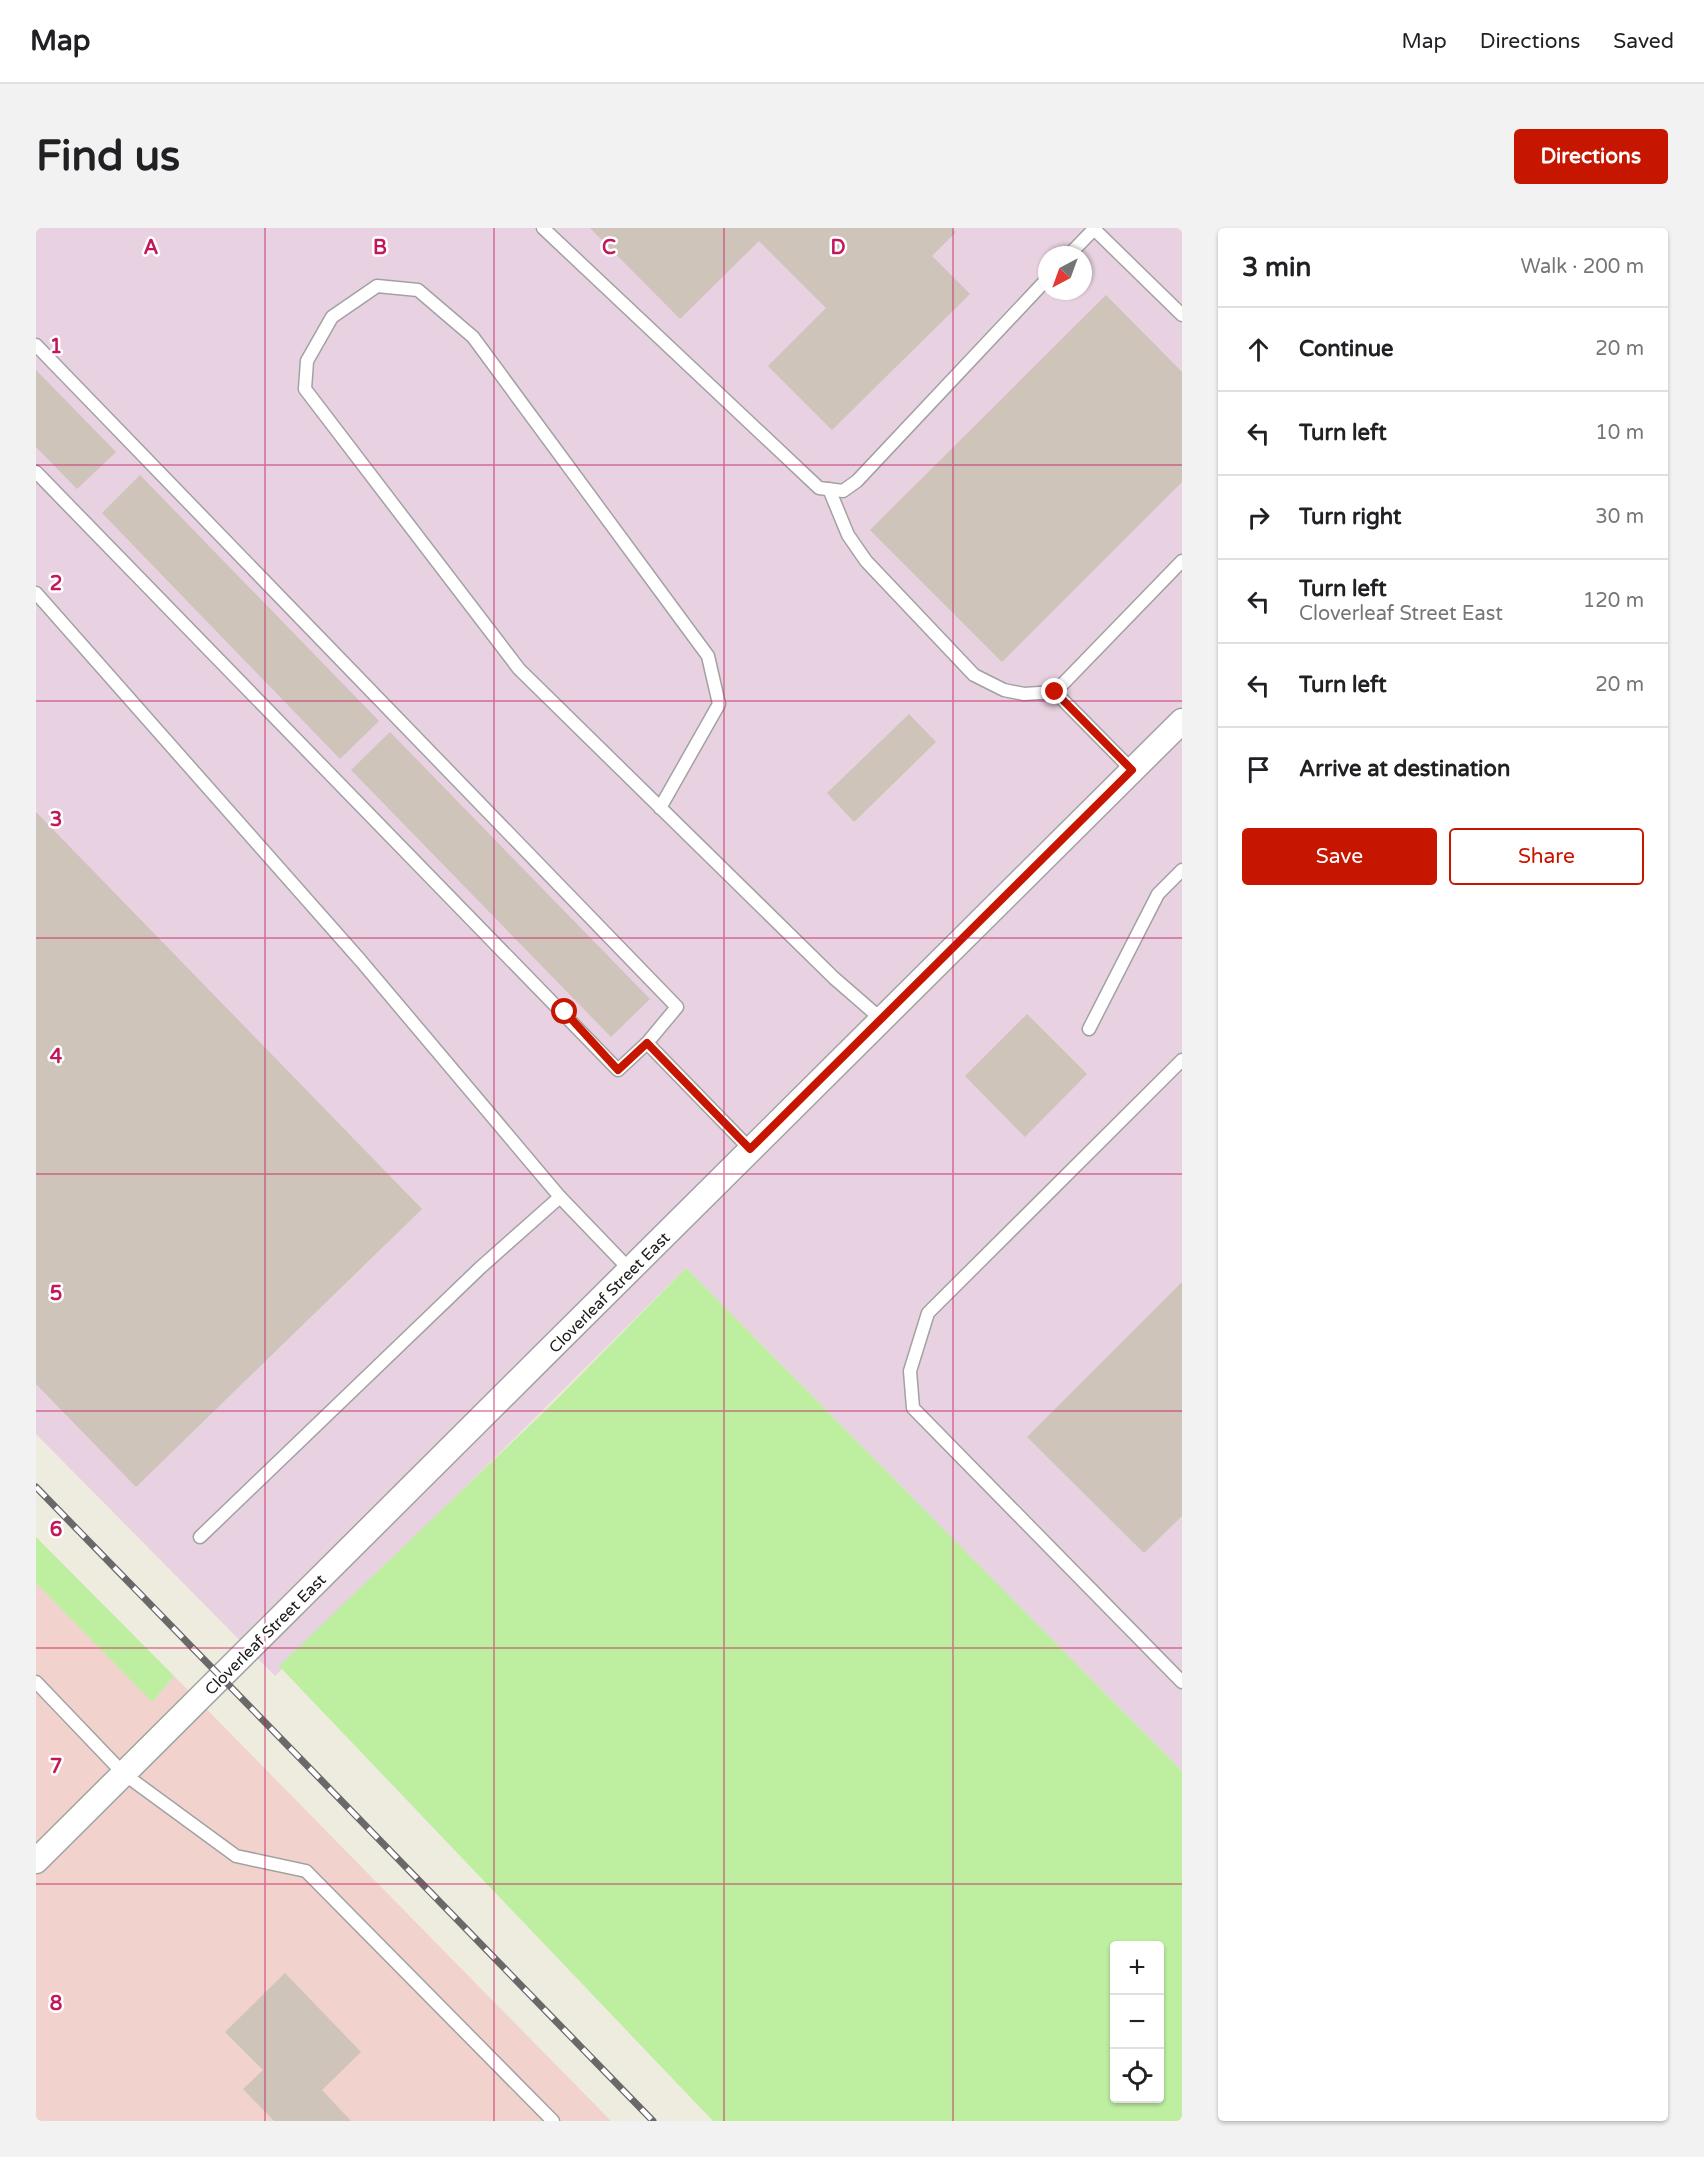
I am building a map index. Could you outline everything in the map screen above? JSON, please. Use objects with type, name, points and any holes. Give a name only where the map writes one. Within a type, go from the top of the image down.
[{"type":"street","name":"Cloverleaf Street East","points":[[36,1861],[631,1271],[880,1018],[1182,721]]},
{"type":"lane","points":[[543,228],[819,489],[843,491],[857,481],[1038,289]]},
{"type":"lane","points":[[1077,246],[1093,228],[1182,315]]},
{"type":"lane","points":[[660,808],[719,704],[708,656],[473,337],[418,290],[376,286],[332,317],[307,361],[305,389],[519,669],[660,808],[834,978],[880,1018]]},
{"type":"lane","points":[[36,345],[677,1007],[647,1043],[618,1070],[36,472]]},
{"type":"lane","points":[[829,489],[848,535],[866,561],[974,675],[1004,690],[1024,694],[1055,692],[1182,561]]},
{"type":"lane","points":[[36,593],[361,961],[560,1197],[631,1271]]},
{"type":"lane","points":[[1055,692],[1132,770]]},
{"type":"lane","points":[[1089,1029],[1158,894],[1182,870]]},
{"type":"lane","points":[[647,1043],[750,1149]]},
{"type":"lane","points":[[1182,1060],[928,1313],[910,1371],[913,1408],[1182,1682]]},
{"type":"lane","points":[[200,1537],[481,1267],[560,1197]]},
{"type":"lane","points":[[36,1682],[124,1774],[236,1856],[306,1871],[552,2121]]},
{"type":"shaded area","points":[[36,228],[1182,228],[1182,1771],[686,1268],[275,1676],[36,1434]]},
{"type":"shaded area","points":[[36,1583],[152,1702],[174,1676],[611,2121],[36,2121]]},
{"type":"green space","points":[[686,1268],[1182,1771],[1182,2121],[713,2121],[279,1666],[555,1401]]},
{"type":"green space","points":[[36,1537],[174,1676],[152,1702],[36,1583]]},
{"type":"building","points":[[590,228],[951,228],[956,232],[932,256],[970,294],[832,430],[768,366],[826,308],[759,241],[680,319]]},
{"type":"building","points":[[1106,295],[1182,372],[1182,482],[1002,662],[870,530]]},
{"type":"building","points":[[36,370],[116,452],[77,489],[36,447]]},
{"type":"building","points":[[140,475],[379,721],[340,759],[102,513]]},
{"type":"building","points":[[909,714],[936,742],[854,822],[827,793]]},
{"type":"building","points":[[390,732],[650,999],[611,1037],[351,770]]},
{"type":"building","points":[[36,812],[422,1209],[136,1487],[36,1384]]},
{"type":"building","points":[[1027,1014],[1087,1074],[1025,1137],[965,1076]]},
{"type":"building","points":[[1182,1282],[1182,1516],[1144,1553],[1027,1437]]},
{"type":"building","points":[[285,1973],[361,2052],[322,2090],[351,2121],[274,2121],[243,2089],[263,2070],[225,2032]]},
{"type":"railway","points":[[36,1487],[653,2121]]},
{"type":"route","points":[[565,1012],[618,1070],[647,1043],[750,1149],[1132,770],[1055,692]]}]
